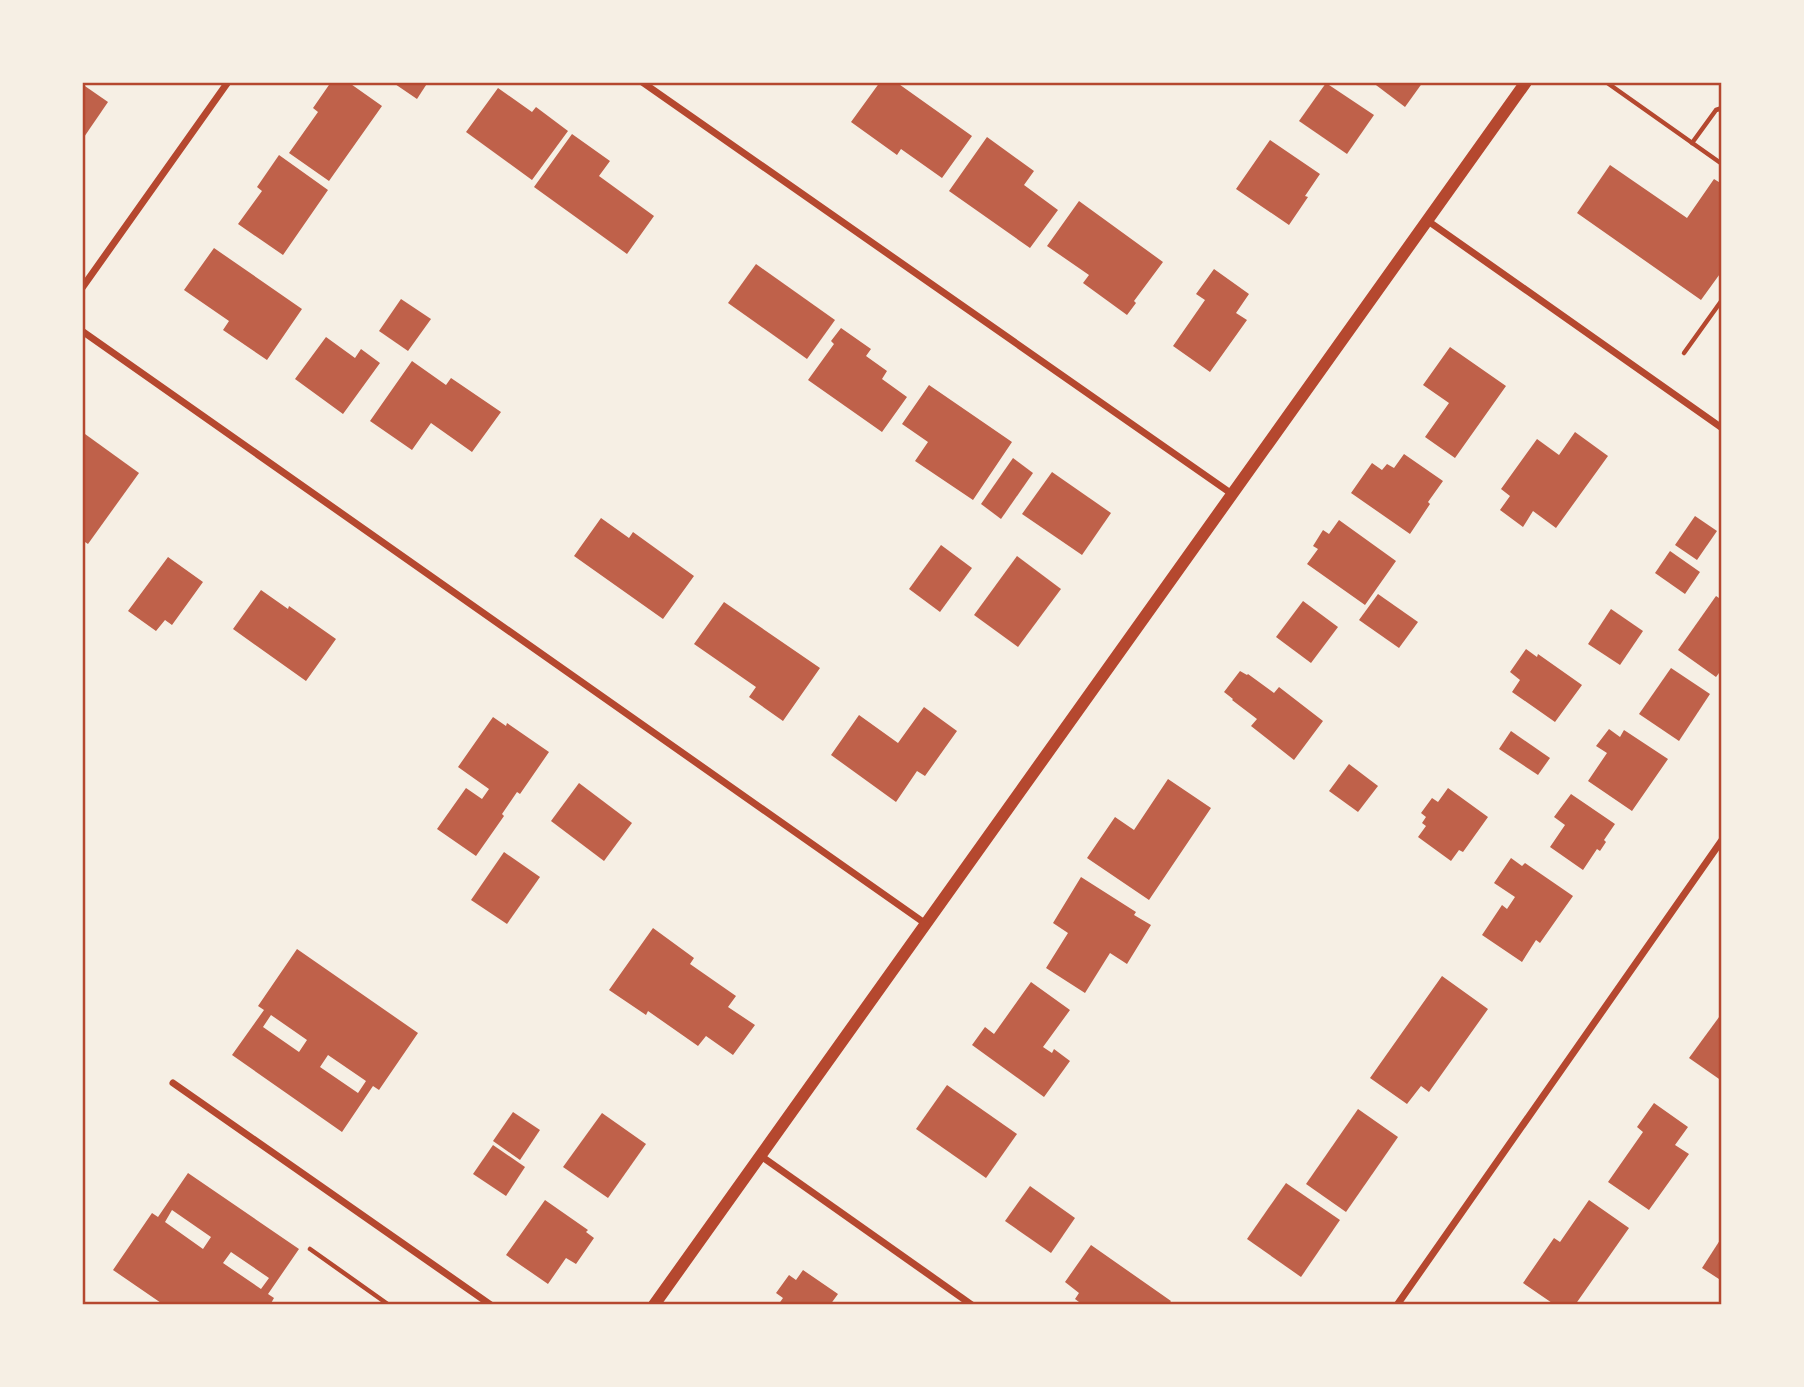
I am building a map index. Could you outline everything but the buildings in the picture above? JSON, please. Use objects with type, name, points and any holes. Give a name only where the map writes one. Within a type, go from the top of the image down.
[{"type":"street","points":[[82,288],[228,82]]},
{"type":"street","points":[[642,82],[1233,495]]},
{"type":"street","points":[[654,1305],[1526,82]]},
{"type":"street","points":[[1428,221],[1722,428]]},
{"type":"street","points":[[82,331],[926,923]]},
{"type":"street","points":[[1397,1305],[1722,840]]},
{"type":"street","points":[[173,1083],[491,1305]]},
{"type":"street","points":[[761,1156],[972,1305]]},
{"type":"path","points":[[1606,82],[1722,164]]},
{"type":"path","points":[[1692,144],[1716,110],[1722,108]]},
{"type":"path","points":[[1684,353],[1722,300]]},
{"type":"path","points":[[310,1249],[389,1305]]}]
